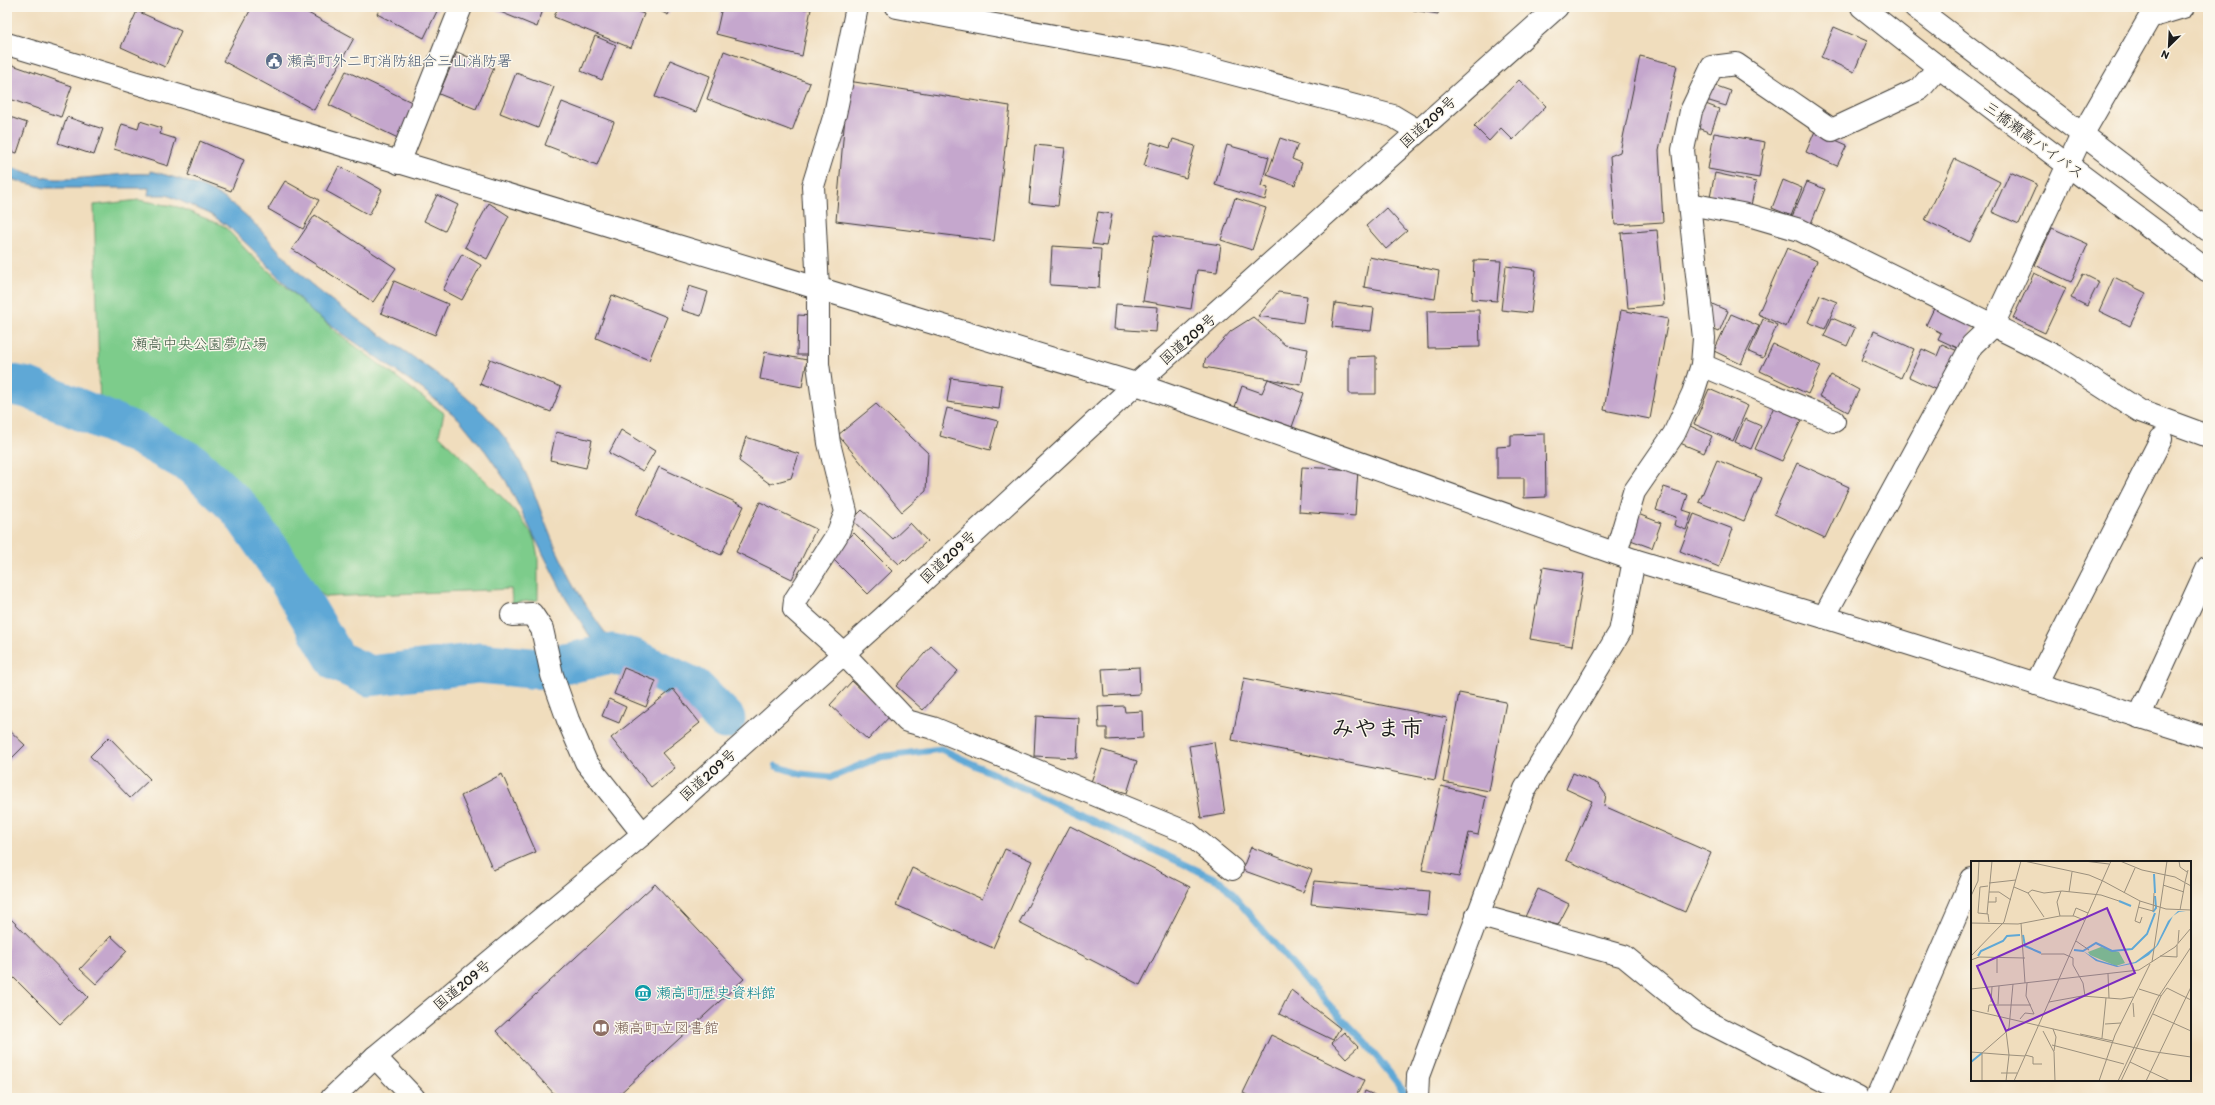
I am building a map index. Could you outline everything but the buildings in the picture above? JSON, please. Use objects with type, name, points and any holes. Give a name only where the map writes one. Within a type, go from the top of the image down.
[{"type":"main road","points":[[399,163],[461,7]]},
{"type":"main road","points":[[857,7],[835,114],[813,186],[818,289],[818,364],[829,442],[846,512],[837,535],[795,600],[794,609],[843,653],[906,721],[933,728],[1188,833],[1232,869]]},
{"type":"main road","points":[[897,7],[1173,58],[1393,116],[1418,131]]},
{"type":"main road","name":"国道209号","points":[[332,1098],[375,1058],[643,834],[1136,384],[1557,7]]},
{"type":"main road","name":"三橋瀬高バイパス","points":[[1862,7],[1938,68],[2068,164],[2208,271]]},
{"type":"main road","points":[[1915,7],[2208,230]]},
{"type":"main road","points":[[1824,616],[1972,345],[1993,324],[2082,135],[2150,17],[2183,7]]},
{"type":"main road","points":[[7,44],[1136,384],[1625,556],[1824,616],[2208,738]]},
{"type":"main road","points":[[1417,1098],[1418,1076],[1525,789],[1620,632],[1625,556],[1634,492],[1674,434],[1693,393],[1702,365],[1704,338],[1683,150],[1691,111],[1712,67],[1736,64],[1832,130],[1920,89],[1938,68]]},
{"type":"main road","points":[[1690,204],[1752,216],[1800,230],[1993,324],[2055,356],[2140,411],[2208,436]]},
{"type":"main road","points":[[1702,365],[1834,421]]},
{"type":"main road","points":[[2036,684],[2161,439]]},
{"type":"main road","points":[[2139,717],[2208,567]]},
{"type":"main road","points":[[512,615],[532,614],[542,629],[552,675],[568,720],[586,762],[643,834]]},
{"type":"main road","points":[[1877,1098],[1971,881]]},
{"type":"main road","points":[[1477,915],[1624,956],[1700,1018],[1858,1098]]},
{"type":"main road","points":[[375,1058],[414,1098]]},
{"type":"green space","name":"瀬高中央公園夢広場","points":[[139,200],[178,207],[224,226],[249,253],[334,330],[444,413],[439,435],[517,513],[534,537],[538,557],[538,600],[512,603],[511,589],[325,597],[311,585],[261,514],[192,452],[100,409],[94,205]]},
{"type":"water","points":[[7,166],[37,176],[55,179],[126,174],[150,174],[150,171],[198,185],[224,198],[237,207],[259,228],[311,284],[360,321],[439,375],[485,415],[505,438],[520,461],[526,474],[563,564],[594,617],[611,640],[599,651],[563,593],[506,481],[486,452],[459,419],[422,389],[313,313],[229,227],[210,214],[167,195],[148,195],[149,188],[45,188],[7,178]]},
{"type":"waterway","points":[[7,384],[28,388],[138,434],[192,464],[239,508],[284,572],[337,661],[370,676],[479,663],[540,669],[612,654],[633,659],[694,688],[725,719]]},
{"type":"waterway","points":[[776,766],[801,774],[832,777],[880,757],[941,749],[1222,882],[1306,981],[1365,1042],[1407,1095],[1406,1098]]},
{"type":"place","name":"瀬高町外二町消防組合三山消防署","points":[[274,61]]},
{"type":"place","name":"瀬高町歴史資料館","points":[[643,993]]},
{"type":"place","name":"瀬高町立図書館","points":[[601,1028]]},
{"type":"district","name":"みやま市","points":[[1377,728]]}]
